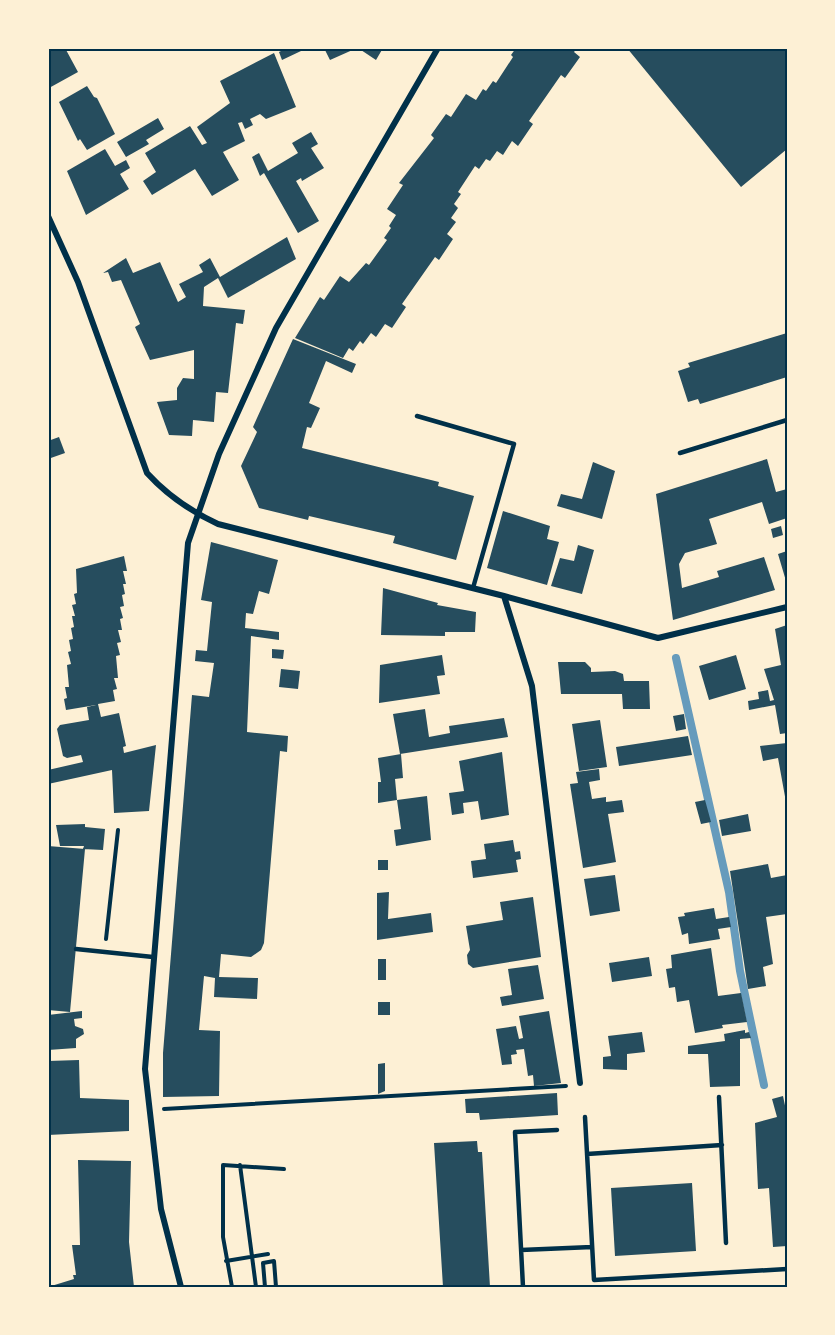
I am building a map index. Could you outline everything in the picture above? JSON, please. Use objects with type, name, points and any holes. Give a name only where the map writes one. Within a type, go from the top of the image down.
[{"type":"street","points":[[181,1287],[161,1209],[145,1069],[188,543],[196,514],[219,454],[276,328],[438,48]]},
{"type":"street","points":[[48,216],[78,282],[147,472],[164,492],[196,514],[218,524],[504,596],[658,638],[787,607]]},
{"type":"street","points":[[504,596],[532,686],[580,1083]]},
{"type":"lane","points":[[417,416],[514,444],[473,588]]},
{"type":"lane","points":[[680,453],[787,420]]},
{"type":"lane","points":[[76,949],[153,957]]},
{"type":"lane","points":[[719,1097],[726,1243]]},
{"type":"lane","points":[[585,1117],[595,1287]]},
{"type":"lane","points":[[523,1287],[515,1132],[557,1130]]},
{"type":"lane","points":[[587,1154],[722,1145]]},
{"type":"lane","points":[[521,1250],[592,1247]]},
{"type":"lane","points":[[594,1280],[787,1269]]},
{"type":"path","points":[[105,952],[118,830]]},
{"type":"path","points":[[159,1110],[534,1089],[580,1083]]},
{"type":"path","points":[[232,1287],[223,1237],[223,1165],[284,1169]]},
{"type":"path","points":[[240,1165],[256,1287]]},
{"type":"path","points":[[226,1261],[267,1254]]},
{"type":"path","points":[[265,1287],[262,1263],[274,1261],[276,1287]]},
{"type":"building","points":[[48,48],[65,48],[78,72],[49,88]]},
{"type":"building","points":[[287,48],[300,48],[301,51],[282,60],[279,52]]},
{"type":"building","points":[[324,48],[357,48],[330,60]]},
{"type":"building","points":[[358,48],[383,48],[376,60]]},
{"type":"building","points":[[516,48],[577,48],[574,52],[580,57],[565,78],[561,75],[529,121],[533,124],[518,146],[512,141],[503,155],[497,151],[490,161],[486,159],[479,169],[475,166],[458,192],[461,194],[454,204],[458,208],[451,218],[456,222],[447,234],[453,239],[439,260],[435,257],[402,304],[406,307],[392,328],[385,324],[376,337],[371,333],[363,344],[360,341],[353,351],[349,348],[343,358],[295,338],[320,297],[324,300],[340,276],[349,282],[366,263],[369,265],[387,240],[384,238],[396,215],[387,209],[403,185],[399,183],[434,138],[431,135],[446,114],[451,117],[466,94],[476,100],[483,89],[486,91],[493,81],[496,83],[513,57],[511,55]]},
{"type":"building","points":[[627,48],[787,48],[787,149],[741,187]]},
{"type":"building","points":[[274,53],[296,107],[266,119],[260,114],[250,119],[253,125],[245,129],[242,122],[238,123],[245,141],[223,152],[239,180],[212,196],[195,169],[152,195],[143,181],[156,172],[145,153],[190,126],[202,145],[207,143],[197,127],[230,103],[220,81]]},
{"type":"building","points":[[87,86],[97,98],[115,134],[87,150],[80,139],[78,141],[59,102]]},
{"type":"building","points":[[158,118],[164,129],[146,140],[149,144],[126,157],[117,142]]},
{"type":"building","points":[[311,132],[318,144],[311,148],[324,168],[302,181],[301,178],[296,181],[319,221],[298,233],[264,173],[260,176],[252,157],[259,153],[268,171],[298,153],[292,143]]},
{"type":"building","points":[[105,149],[115,166],[126,160],[130,168],[120,174],[129,189],[86,215],[67,171]]},
{"type":"building","points":[[287,237],[296,259],[228,298],[218,278],[204,287],[203,306],[245,310],[243,324],[236,323],[228,393],[216,392],[214,422],[193,420],[192,436],[169,435],[157,402],[177,400],[177,388],[183,378],[194,379],[194,350],[150,360],[135,327],[140,324],[121,280],[112,282],[108,272],[103,273],[126,258],[133,273],[160,262],[178,302],[186,297],[179,284],[203,272],[199,265],[210,258],[220,277]]},
{"type":"building","points":[[787,333],[787,377],[700,404],[698,399],[688,402],[678,371],[690,367],[688,363]]},
{"type":"building","points":[[293,339],[356,364],[352,373],[326,361],[309,403],[320,408],[311,428],[307,427],[302,448],[439,482],[438,486],[474,496],[456,560],[393,543],[395,536],[309,516],[308,520],[259,508],[241,466],[257,432],[253,427]]},
{"type":"building","points":[[59,437],[65,453],[48,459],[48,441]]},
{"type":"building","points":[[767,459],[776,492],[787,489],[787,518],[769,524],[762,502],[709,519],[717,544],[685,553],[679,564],[682,588],[719,577],[717,571],[764,557],[775,590],[673,620],[656,494]]},
{"type":"building","points":[[593,462],[615,471],[602,519],[557,506],[561,494],[582,499]]},
{"type":"building","points":[[503,511],[550,526],[547,539],[559,542],[547,585],[487,568]]},
{"type":"building","points":[[781,526],[783,535],[773,538],[771,529]]},
{"type":"building","points":[[211,542],[278,560],[269,594],[259,591],[253,614],[246,613],[245,628],[279,632],[279,640],[251,636],[247,732],[288,736],[287,752],[280,751],[264,943],[261,950],[251,957],[221,954],[219,977],[258,978],[257,999],[214,997],[215,978],[204,976],[199,1030],[220,1031],[219,1096],[163,1097],[163,1053],[192,695],[209,697],[214,663],[195,661],[196,650],[207,651],[212,602],[201,600]]},
{"type":"building","points":[[578,545],[594,550],[582,594],[551,586],[560,558],[574,561]]},
{"type":"building","points":[[787,551],[787,581],[786,581],[778,554]]},
{"type":"building","points":[[124,556],[127,571],[123,571],[126,584],[123,584],[125,594],[122,595],[124,606],[120,607],[123,618],[120,619],[122,630],[118,630],[121,642],[117,643],[120,655],[116,656],[118,678],[114,678],[117,689],[113,690],[115,701],[98,704],[101,717],[119,713],[126,746],[123,747],[124,753],[156,745],[149,811],[114,813],[112,770],[48,784],[48,770],[83,762],[81,755],[67,758],[63,756],[57,729],[60,725],[89,720],[87,707],[96,705],[66,710],[64,699],[67,698],[65,687],[69,687],[67,665],[71,664],[68,652],[71,651],[69,640],[73,639],[71,628],[74,627],[72,616],[75,616],[72,605],[76,604],[74,594],[77,593],[76,569]]},
{"type":"building","points":[[383,588],[438,603],[437,605],[476,612],[475,632],[445,632],[445,636],[381,635]]},
{"type":"building","points":[[787,625],[787,733],[780,734],[775,705],[749,710],[748,701],[759,699],[758,692],[768,690],[770,701],[774,700],[764,669],[781,665],[775,629]]},
{"type":"building","points":[[272,649],[284,650],[283,659],[272,658]]},
{"type":"building","points":[[442,655],[445,675],[437,676],[440,694],[379,703],[380,665]]},
{"type":"building","points":[[736,655],[746,689],[709,700],[699,666]]},
{"type":"building","points":[[558,662],[585,662],[591,668],[591,672],[615,671],[623,674],[624,681],[649,681],[650,709],[623,709],[622,694],[561,694]]},
{"type":"building","points":[[281,669],[300,671],[298,689],[279,687]]},
{"type":"building","points":[[425,709],[429,737],[450,733],[449,726],[504,718],[508,737],[400,754],[393,714]]},
{"type":"building","points":[[684,714],[686,729],[676,731],[673,716]]},
{"type":"building","points":[[600,720],[607,767],[579,771],[572,724]]},
{"type":"building","points":[[688,736],[692,755],[619,766],[616,747]]},
{"type":"building","points":[[787,743],[786,802],[778,758],[763,761],[760,746]]},
{"type":"building","points":[[502,752],[509,815],[481,820],[478,801],[463,803],[464,813],[452,815],[449,793],[464,791],[459,761]]},
{"type":"building","points":[[401,754],[403,778],[395,779],[397,800],[378,803],[378,782],[381,782],[378,758]]},
{"type":"building","points":[[599,769],[600,780],[589,782],[592,799],[606,797],[606,802],[622,800],[624,812],[608,814],[616,862],[583,868],[570,784],[578,783],[576,772]]},
{"type":"building","points":[[427,796],[431,840],[396,846],[394,830],[401,829],[397,800]]},
{"type":"building","points":[[705,800],[711,822],[701,824],[695,802]]},
{"type":"building","points":[[748,814],[751,831],[722,836],[719,820]]},
{"type":"building","points":[[85,824],[85,827],[105,829],[103,850],[83,849],[84,846],[60,846],[56,825]]},
{"type":"building","points":[[513,840],[515,852],[520,851],[521,859],[516,860],[518,872],[473,878],[471,861],[486,859],[484,844]]},
{"type":"building","points":[[48,846],[85,849],[70,1012],[48,1010]]},
{"type":"building","points":[[378,860],[388,860],[388,870],[378,870]]},
{"type":"building","points":[[768,864],[771,878],[787,875],[787,914],[766,917],[773,964],[763,967],[766,986],[748,989],[730,871]]},
{"type":"building","points":[[615,875],[620,911],[590,916],[584,879]]},
{"type":"building","points":[[389,892],[388,919],[431,913],[433,932],[377,940],[377,893]]},
{"type":"building","points":[[533,897],[541,957],[473,968],[468,964],[467,955],[470,950],[466,926],[503,920],[500,902]]},
{"type":"building","points":[[714,908],[716,919],[729,917],[731,927],[718,929],[720,939],[689,944],[688,933],[682,935],[678,917],[685,916],[684,913]]},
{"type":"building","points":[[711,948],[718,996],[741,993],[747,1022],[722,1025],[723,1028],[695,1033],[689,1000],[677,1002],[675,987],[669,988],[666,969],[672,968],[671,955]]},
{"type":"building","points":[[649,957],[652,976],[612,982],[609,963]]},
{"type":"building","points":[[378,959],[386,959],[386,980],[378,980]]},
{"type":"building","points":[[538,965],[544,999],[502,1006],[500,997],[512,995],[508,969]]},
{"type":"building","points":[[378,1002],[390,1002],[390,1015],[378,1015]]},
{"type":"building","points":[[82,1011],[82,1018],[74,1019],[75,1026],[83,1029],[84,1034],[76,1039],[76,1048],[48,1050],[48,1015]]},
{"type":"building","points":[[549,1011],[561,1083],[534,1086],[533,1075],[528,1076],[524,1049],[516,1050],[517,1054],[511,1055],[512,1064],[502,1065],[496,1029],[516,1026],[519,1039],[523,1038],[519,1016]]},
{"type":"building","points":[[745,1030],[745,1033],[749,1032],[751,1038],[740,1039],[740,1086],[710,1087],[708,1054],[688,1054],[688,1046],[725,1041],[724,1034]]},
{"type":"building","points":[[642,1032],[645,1052],[627,1054],[627,1070],[603,1069],[603,1057],[611,1056],[608,1036]]},
{"type":"building","points":[[79,1060],[80,1098],[129,1100],[129,1131],[48,1135],[48,1061]]},
{"type":"building","points":[[385,1063],[385,1091],[378,1094],[378,1064]]},
{"type":"building","points":[[557,1093],[558,1115],[480,1120],[479,1113],[466,1113],[465,1099]]},
{"type":"building","points":[[783,1096],[787,1115],[787,1246],[773,1247],[769,1188],[758,1189],[755,1123],[777,1117],[772,1099]]},
{"type":"building","points":[[477,1141],[478,1152],[482,1152],[490,1287],[443,1287],[434,1143]]},
{"type":"building","points":[[78,1160],[131,1161],[129,1242],[134,1287],[48,1287],[74,1279],[73,1275],[76,1275],[72,1245],[80,1245]]},
{"type":"building","points":[[692,1183],[696,1251],[615,1256],[611,1188]]},
{"type":"waterway","points":[[676,658],[729,892],[740,971],[764,1085]]}]
